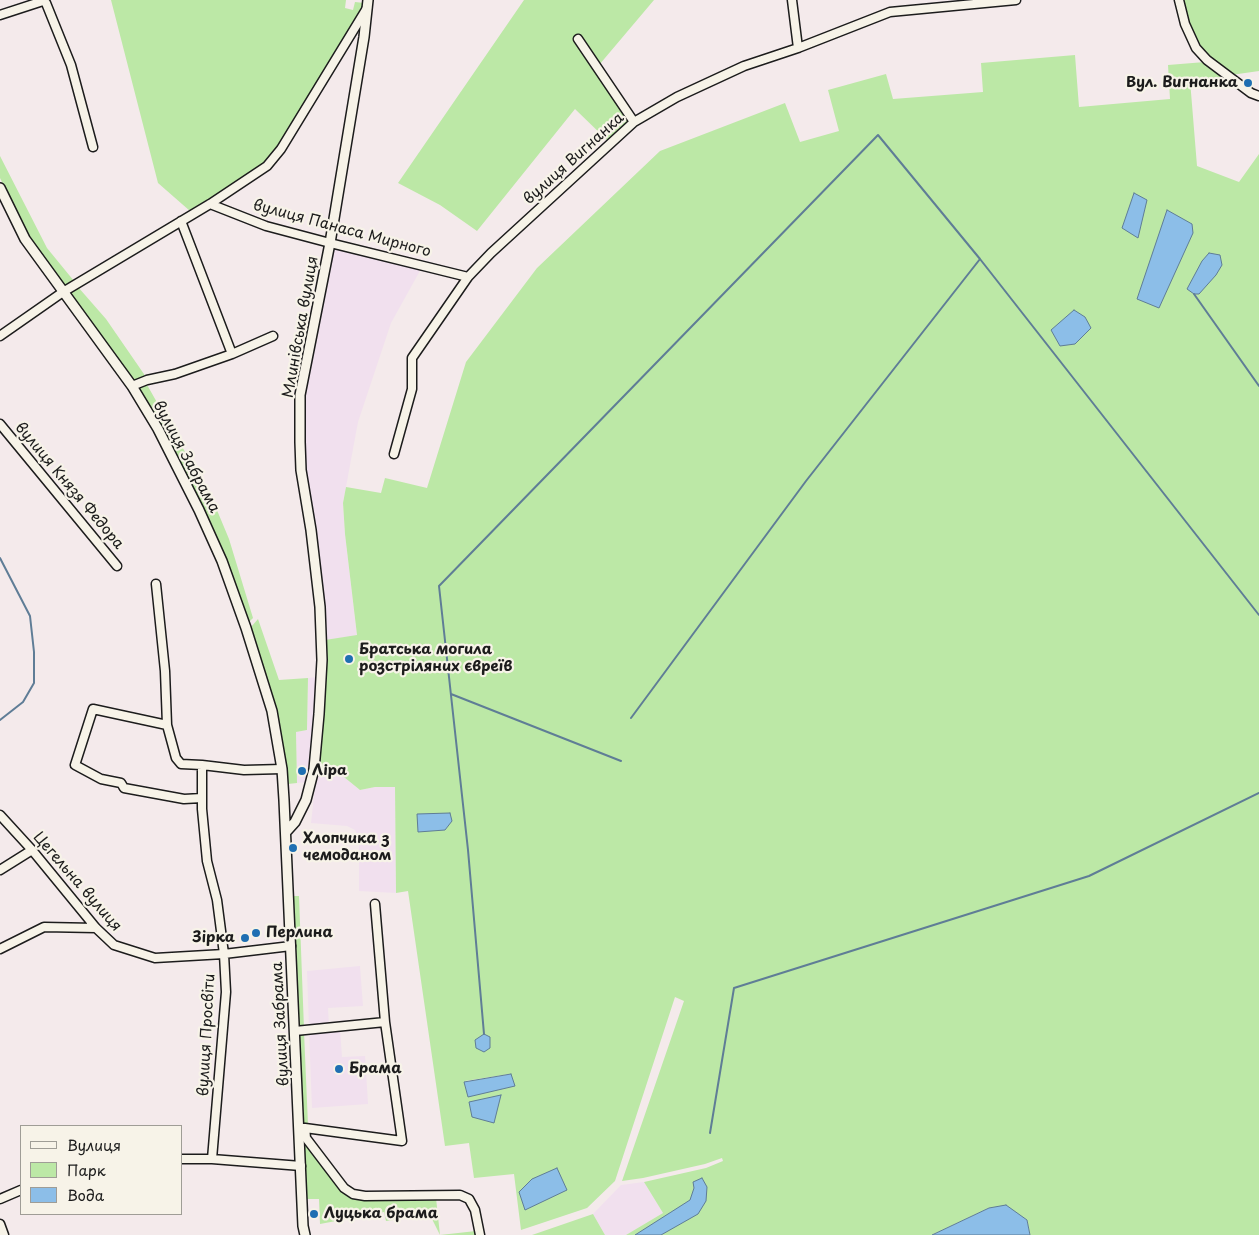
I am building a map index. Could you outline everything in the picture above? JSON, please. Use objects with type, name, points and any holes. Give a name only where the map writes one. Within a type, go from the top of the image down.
[{"type":"main road","name":"Млинівська вулиця","points":[[286,832],[295,822],[306,800],[314,770],[320,714],[322,660],[320,607],[311,530],[301,470],[300,395],[330,243],[364,37],[367,4]]},
{"type":"main road","name":"вулиця Забрама","points":[[0,188],[25,239],[132,386],[158,429],[199,510],[222,561],[246,628],[272,712],[282,769],[286,832],[295,1031],[302,1128],[301,1166],[304,1235]]},
{"type":"street","name":"вулиця Панаса Мирного","points":[[0,336],[63,292],[210,204],[267,166],[281,149],[367,4],[372,0]]},
{"type":"street","points":[[792,0],[798,48]]},
{"type":"street","name":"вулиця Вигнанка","points":[[394,454],[412,389],[412,358],[468,277],[505,240],[634,122],[677,97],[744,66],[798,48],[890,12],[1016,0]]},
{"type":"street","points":[[1180,0],[1185,24],[1196,48],[1207,60],[1251,94],[1259,96]]},
{"type":"street","points":[[0,16],[43,1],[46,2],[71,65],[94,147]]},
{"type":"street","points":[[578,39],[634,122]]},
{"type":"street","name":"вулиця Панаса Мирного","points":[[210,204],[266,226],[468,277]]},
{"type":"street","points":[[181,221],[232,354]]},
{"type":"street","points":[[132,386],[147,380],[175,374],[232,354],[273,336]]},
{"type":"street","name":"вулиця Князя Федора","points":[[0,424],[117,566]]},
{"type":"street","points":[[156,584],[166,671],[167,725],[176,758],[181,764],[244,770],[282,769]]},
{"type":"street","points":[[167,725],[93,709],[75,765],[101,779],[121,783],[124,788],[184,799],[202,798]]},
{"type":"street","name":"вулиця Просвіти","points":[[202,765],[202,809],[207,861],[217,900],[224,954],[226,992],[212,1160]]},
{"type":"street","name":"Цегельна вулиця","points":[[0,815],[32,850],[96,928],[114,945],[155,958],[224,954],[291,946]]},
{"type":"street","points":[[0,870],[32,850]]},
{"type":"street","points":[[375,904],[385,1022],[402,1141],[302,1128],[306,1138],[344,1188],[353,1194],[365,1196],[460,1195],[469,1199],[475,1210],[480,1235]]},
{"type":"street","points":[[0,949],[44,927],[96,928]]},
{"type":"street","points":[[295,1031],[385,1022]]},
{"type":"street","points":[[182,1159],[301,1166]]},
{"type":"street","points":[[0,1199],[20,1190]]},
{"type":"street","points":[[0,1224],[4,1235]]},
{"type":"shaded area","points":[[332,247],[421,269],[391,323],[358,422],[343,503],[357,636],[325,640],[304,470],[303,396]]},
{"type":"shaded area","points":[[318,677],[311,769],[308,782],[297,783],[296,732],[307,730],[308,678]]},
{"type":"shaded area","points":[[317,770],[339,773],[360,790],[375,787],[395,787],[396,893],[359,891],[359,839],[355,830],[347,826],[311,823]]},
{"type":"shaded area","points":[[360,966],[363,1006],[328,1008],[329,1026],[309,1028],[307,971]]},
{"type":"shaded area","points":[[340,1028],[342,1057],[365,1056],[368,1104],[312,1108],[309,1031]]},
{"type":"shaded area","points":[[644,1182],[663,1213],[626,1235],[605,1235],[593,1214],[621,1185]]},
{"type":"green space","points":[[111,0],[346,0],[345,8],[353,10],[355,2],[364,3],[364,7],[338,46],[278,147],[264,164],[190,211],[158,183]]},
{"type":"green space","points":[[524,0],[654,0],[594,71],[629,121],[608,141],[575,109],[477,231],[440,205],[398,183]]},
{"type":"green space","points":[[1182,0],[1259,0],[1259,71],[1231,75],[1209,58],[1198,47],[1188,24]]},
{"type":"green space","points":[[1075,55],[1079,107],[1170,99],[1168,65],[1205,62],[1225,77],[1190,80],[1197,166],[1239,182],[1259,154],[1259,1235],[1030,1235],[1027,1220],[989,1208],[932,1235],[626,1235],[663,1213],[644,1182],[706,1168],[723,1161],[722,1158],[705,1164],[622,1181],[684,1001],[675,997],[615,1181],[587,1208],[521,1230],[514,1174],[474,1178],[469,1143],[445,1146],[408,891],[396,893],[395,787],[375,787],[360,790],[339,773],[317,770],[325,640],[357,635],[345,534],[343,503],[346,487],[381,493],[385,478],[427,488],[466,362],[537,268],[660,151],[785,103],[800,142],[839,131],[828,90],[886,74],[893,99],[983,92],[981,63]],"holes":[[[510,1074],[514,1086],[468,1096],[465,1081]]]},
{"type":"green space","points":[[0,156],[47,248],[74,281],[65,287],[29,237],[0,178]]},
{"type":"green space","points":[[78,287],[106,319],[146,377],[135,382],[69,292]]},
{"type":"green space","points":[[146,383],[214,503],[229,539],[253,618],[249,622],[226,559],[203,508],[162,427],[137,386]]},
{"type":"green space","points":[[258,619],[279,680],[308,678],[307,730],[296,732],[297,783],[288,784],[287,768],[276,710],[251,627]]},
{"type":"green space","points":[[293,896],[299,896],[304,1029],[299,1029]]},
{"type":"green space","points":[[299,1032],[304,1032],[308,1125],[304,1125]]},
{"type":"green space","points":[[304,1140],[352,1197],[436,1198],[440,1235],[430,1215],[386,1221],[384,1212],[320,1224],[319,1199],[307,1199]]},
{"type":"green space","points":[[593,1214],[605,1235],[532,1235]]},
{"type":"green space","points":[[476,1231],[477,1235],[440,1235]]},
{"type":"water","points":[[1134,193],[1147,200],[1138,238],[1122,228]]},
{"type":"water","points":[[1167,210],[1192,224],[1193,233],[1159,308],[1137,299]]},
{"type":"water","points":[[1209,253],[1220,255],[1222,265],[1216,275],[1199,294],[1194,294],[1187,289],[1202,261]]},
{"type":"water","points":[[1074,310],[1085,317],[1091,328],[1075,344],[1060,346],[1051,330]]},
{"type":"water","points":[[450,813],[452,821],[445,830],[418,832],[417,814]]},
{"type":"water","points":[[484,1034],[490,1037],[490,1048],[484,1052],[476,1048],[475,1040]]},
{"type":"water","points":[[511,1074],[515,1086],[468,1097],[464,1082]]},
{"type":"water","points":[[501,1095],[494,1123],[472,1117],[469,1102]]},
{"type":"water","points":[[557,1168],[567,1190],[525,1210],[519,1192],[532,1179]]},
{"type":"water","points":[[702,1178],[707,1187],[706,1201],[698,1214],[661,1235],[635,1235],[690,1200],[694,1188],[693,1182]]},
{"type":"water","points":[[1006,1205],[1027,1220],[1030,1235],[932,1235],[989,1208]]},
{"type":"waterway","points":[[484,1034],[468,850],[439,586],[878,135],[980,259],[1259,615]]},
{"type":"waterway","points":[[631,718],[806,481],[980,259]]},
{"type":"waterway","points":[[1194,294],[1259,386]]},
{"type":"waterway","points":[[0,558],[30,616],[34,652],[34,683],[23,702],[0,720]]},
{"type":"waterway","points":[[451,694],[621,761]]},
{"type":"waterway","points":[[710,1133],[734,988],[1089,876],[1259,793]]},
{"type":"place","name":"Вул. Вигнанка","points":[[1248,83]]},
{"type":"place","name":"Братська могила розстріляних євреїв","points":[[349,659]]},
{"type":"place","name":"Ліра","points":[[302,771]]},
{"type":"place","name":"Хлопчика з чемоданом","points":[[293,848]]},
{"type":"place","name":"Перлина","points":[[256,933]]},
{"type":"place","name":"Зірка","points":[[245,938]]},
{"type":"place","name":"Брама","points":[[339,1069]]},
{"type":"place","name":"Луцька брама","points":[[314,1214]]}]
